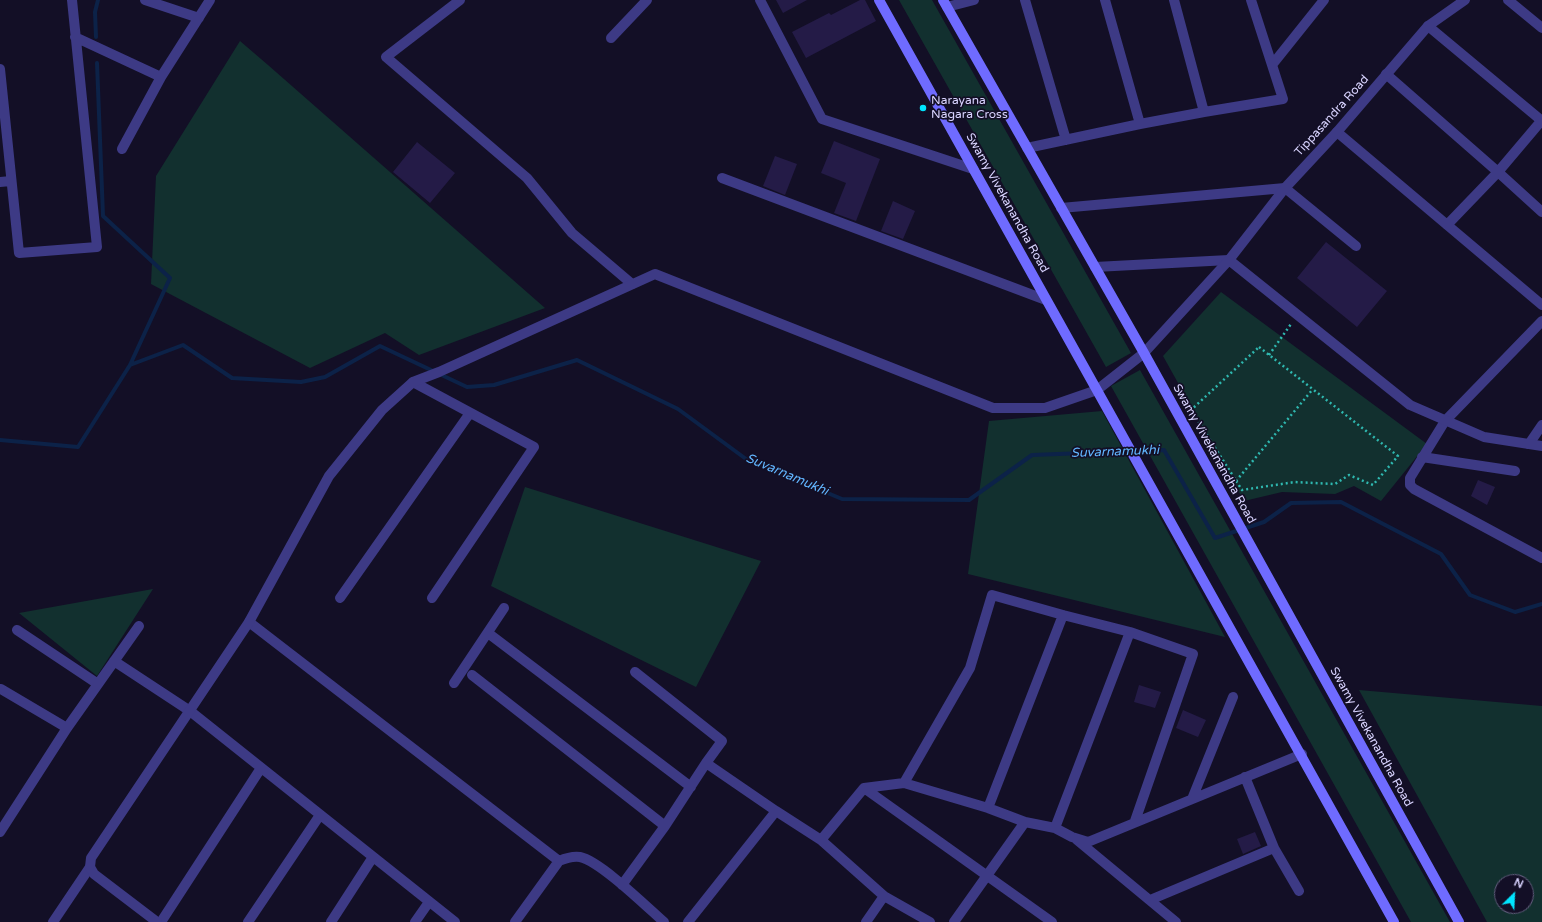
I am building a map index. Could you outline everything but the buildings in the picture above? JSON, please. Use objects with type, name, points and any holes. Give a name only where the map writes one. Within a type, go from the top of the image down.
[{"type":"main road","name":"Swamy Vivekanandha Road","points":[[879,0],[1302,754],[1394,922]]},
{"type":"main road","name":"Swamy Vivekanandha Road","points":[[945,3],[1144,353],[1459,922]]},
{"type":"street","points":[[0,69],[19,252],[97,247],[72,0]]},
{"type":"street","points":[[145,0],[199,18]]},
{"type":"street","points":[[122,149],[162,77],[210,0]]},
{"type":"street","points":[[460,0],[386,57],[526,178],[572,233],[632,284]]},
{"type":"street","points":[[611,38],[648,0]]},
{"type":"street","points":[[760,0],[822,119],[973,169]]},
{"type":"street","points":[[945,3],[974,0]]},
{"type":"street","points":[[1025,0],[1066,140]]},
{"type":"street","points":[[1105,0],[1140,124]]},
{"type":"street","points":[[1174,0],[1204,112]]},
{"type":"street","points":[[1027,148],[1140,124],[1283,99],[1251,0]]},
{"type":"street","points":[[1272,65],[1324,0]]},
{"type":"street","name":"Tippasandra Road","points":[[413,382],[435,374],[655,274],[994,408],[1045,408],[1097,390],[1144,353],[1229,260],[1285,188],[1337,132],[1428,26],[1465,0]]},
{"type":"street","points":[[1508,0],[1542,28]]},
{"type":"street","points":[[1428,26],[1542,120],[1498,172],[1447,225]]},
{"type":"street","points":[[75,37],[162,77]]},
{"type":"street","points":[[1386,74],[1542,212]]},
{"type":"street","points":[[1337,132],[1542,305]]},
{"type":"street","points":[[722,178],[1046,300]]},
{"type":"street","points":[[0,182],[11,181]]},
{"type":"street","points":[[1061,208],[1285,188],[1356,246]]},
{"type":"street","points":[[1095,267],[1229,260],[1410,405],[1484,437],[1542,446]]},
{"type":"street","points":[[1542,321],[1445,421],[1410,478],[1410,485],[1414,489],[1542,558]]},
{"type":"street","points":[[53,922],[90,867],[91,858],[249,622],[329,476],[382,410],[413,382],[534,447],[432,598]]},
{"type":"street","points":[[340,598],[470,413]]},
{"type":"street","points":[[1529,444],[1542,425]]},
{"type":"street","points":[[1422,457],[1515,470]]},
{"type":"street","points":[[904,783],[970,668],[992,595],[1130,632],[1193,654],[1135,821]]},
{"type":"street","points":[[454,683],[504,608]]},
{"type":"street","points":[[988,808],[1063,615]]},
{"type":"street","points":[[249,622],[559,861]]},
{"type":"street","points":[[0,832],[67,728],[139,626]]},
{"type":"street","points":[[17,630],[98,684]]},
{"type":"street","points":[[1056,828],[1130,632]]},
{"type":"street","points":[[488,633],[691,787]]},
{"type":"street","points":[[114,661],[190,711],[455,922]]},
{"type":"street","points":[[622,885],[665,826],[722,741],[635,672]]},
{"type":"street","points":[[472,675],[665,826]]},
{"type":"street","points":[[1,689],[67,728]]},
{"type":"street","points":[[1192,799],[1233,697]]},
{"type":"street","points":[[1072,837],[1088,842],[1135,821],[1302,754]]},
{"type":"street","points":[[706,763],[821,840],[884,896],[930,922]]},
{"type":"street","points":[[161,922],[261,768]]},
{"type":"street","points":[[1245,777],[1274,848],[1299,891]]},
{"type":"street","points":[[821,840],[864,788],[904,783],[988,808],[1025,822],[1056,828],[1072,837],[1176,922]]},
{"type":"street","points":[[864,788],[1052,922]]},
{"type":"street","points":[[688,922],[776,810]]},
{"type":"street","points":[[248,922],[320,815]]},
{"type":"street","points":[[954,922],[1025,822]]},
{"type":"street","points":[[1150,900],[1274,848]]},
{"type":"street","points":[[331,922],[373,857]]},
{"type":"street","points":[[515,922],[559,861],[570,857],[579,857],[591,860],[664,922]]},
{"type":"street","points":[[90,867],[94,874],[157,922]]},
{"type":"street","points":[[866,922],[884,896]]},
{"type":"street","points":[[415,922],[429,902]]},
{"type":"path","points":[[1269,355],[1297,316]]},
{"type":"path","points":[[1259,347],[1269,355],[1398,456],[1373,485],[1349,475],[1336,484],[1295,482],[1242,490],[1191,410],[1259,347]]},
{"type":"path","points":[[1236,482],[1313,389]]},
{"type":"green space","points":[[899,0],[932,0],[1131,353],[1106,367]]},
{"type":"green space","points":[[240,41],[545,308],[419,355],[385,333],[310,368],[151,284],[156,176]]},
{"type":"green space","points":[[1221,292],[1427,444],[1381,501],[1354,486],[1335,494],[1282,492],[1244,501],[1163,356]]},
{"type":"green space","points":[[1140,370],[1450,922],[1411,922],[1111,386]]},
{"type":"green space","points":[[1102,411],[1225,637],[968,574],[989,421]]},
{"type":"green space","points":[[525,487],[761,561],[696,687],[491,586]]},
{"type":"green space","points":[[153,589],[97,676],[19,613]]},
{"type":"green space","points":[[1359,690],[1542,706],[1542,922],[1487,922]]},
{"type":"waterway","points":[[96,37],[95,12],[98,0]]},
{"type":"waterway","points":[[97,63],[103,216],[170,278],[130,365]]},
{"type":"waterway","name":"Suvarnamukhi","points":[[0,440],[78,447],[130,365],[183,345],[232,378],[301,382],[325,377],[380,346],[467,387],[494,385],[577,360],[678,409],[746,459],[842,499],[969,500],[1032,455],[1164,450],[1215,538],[1264,522],[1291,503],[1341,502],[1441,554],[1470,595],[1515,612],[1542,604]]},
{"type":"place","name":"Narayana Nagara Cross","points":[[923,108]]}]
